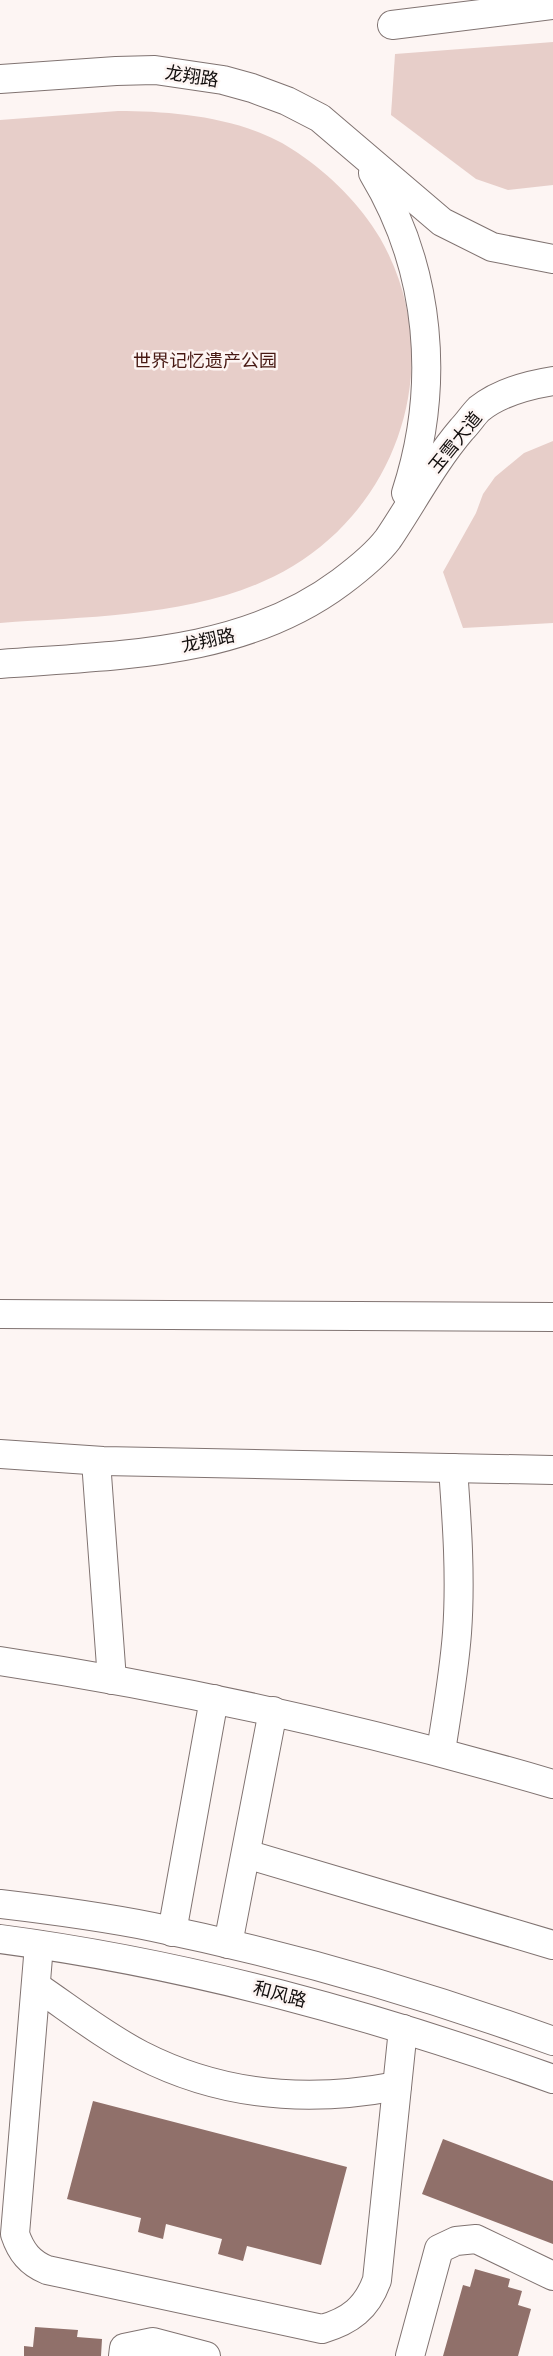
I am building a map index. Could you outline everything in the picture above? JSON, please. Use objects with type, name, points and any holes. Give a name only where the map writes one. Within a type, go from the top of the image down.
[{"type":"street","points":[[392,25],[553,5]]},
{"type":"street","name":"龙翔路","points":[[0,79],[155,70],[223,80],[287,101],[320,118],[363,156]]},
{"type":"street","points":[[363,156],[442,222],[466,236],[492,247],[553,259]]},
{"type":"street","points":[[363,156],[384,191],[400,228],[413,266],[422,305],[427,345],[427,385],[417,457],[402,503],[387,540]]},
{"type":"street","name":"玉雪大道","points":[[387,540],[443,451],[480,409],[525,386],[553,381]]},
{"type":"street","name":"龙翔路","points":[[0,664],[115,655],[228,638],[288,615],[315,600],[365,563],[387,540]]},
{"type":"street","points":[[0,1314],[553,1317]]},
{"type":"street","points":[[0,1454],[96,1461],[553,1470]]},
{"type":"street","points":[[96,1461],[112,1680]]},
{"type":"street","points":[[441,1751],[457,1633],[459,1572],[453,1468]]},
{"type":"street","points":[[0,1661],[273,1711],[441,1751],[553,1784]]},
{"type":"street","points":[[172,1932],[214,1699]]},
{"type":"street","points":[[228,1944],[273,1711]]},
{"type":"street","points":[[246,1854],[553,1945]]},
{"type":"street","name":"和风路","points":[[0,1904],[172,1932],[228,1944],[375,1983],[484,2016],[553,2041]]},
{"type":"street","name":"和风路","points":[[0,1940],[146,1962],[238,1983],[403,2028],[553,2079]]},
{"type":"street","points":[[39,1945],[15,2234],[19,2247],[27,2258],[36,2266],[47,2270],[322,2329],[339,2324],[355,2315],[365,2305],[377,2280],[403,2028]]},
{"type":"street","points":[[36,1986],[106,2034],[141,2055],[178,2072],[217,2084],[257,2092],[300,2096],[362,2093],[397,2086]]},
{"type":"street","points":[[410,2356],[439,2249],[456,2241],[476,2239],[553,2276]]},
{"type":"street","points":[[123,2356],[124,2348],[153,2342],[206,2356]]},
{"type":"green space","points":[[553,42],[553,185],[508,190],[476,179],[391,115],[395,54]]},
{"type":"green space","name":"世界记忆遗产公园","points":[[118,111],[188,115],[235,124],[279,141],[310,162],[344,191],[363,213],[380,238],[400,282],[410,328],[411,374],[403,420],[387,463],[363,502],[332,537],[293,566],[260,583],[189,605],[151,611],[0,623],[0,120]]},
{"type":"green space","points":[[553,441],[553,623],[463,628],[443,572],[476,513],[483,494],[495,477],[524,453]]},
{"type":"building","points":[[93,2101],[347,2167],[321,2265],[247,2246],[243,2261],[218,2254],[222,2239],[166,2224],[163,2239],[138,2232],[141,2218],[67,2199]]},
{"type":"building","points":[[443,2139],[553,2181],[553,2244],[422,2194]]},
{"type":"building","points":[[475,2269],[510,2279],[508,2287],[522,2291],[518,2305],[531,2309],[518,2356],[443,2356],[463,2285],[470,2287]]},
{"type":"building","points":[[35,2327],[78,2330],[77,2337],[102,2339],[101,2356],[24,2356],[24,2346],[33,2347]]}]
